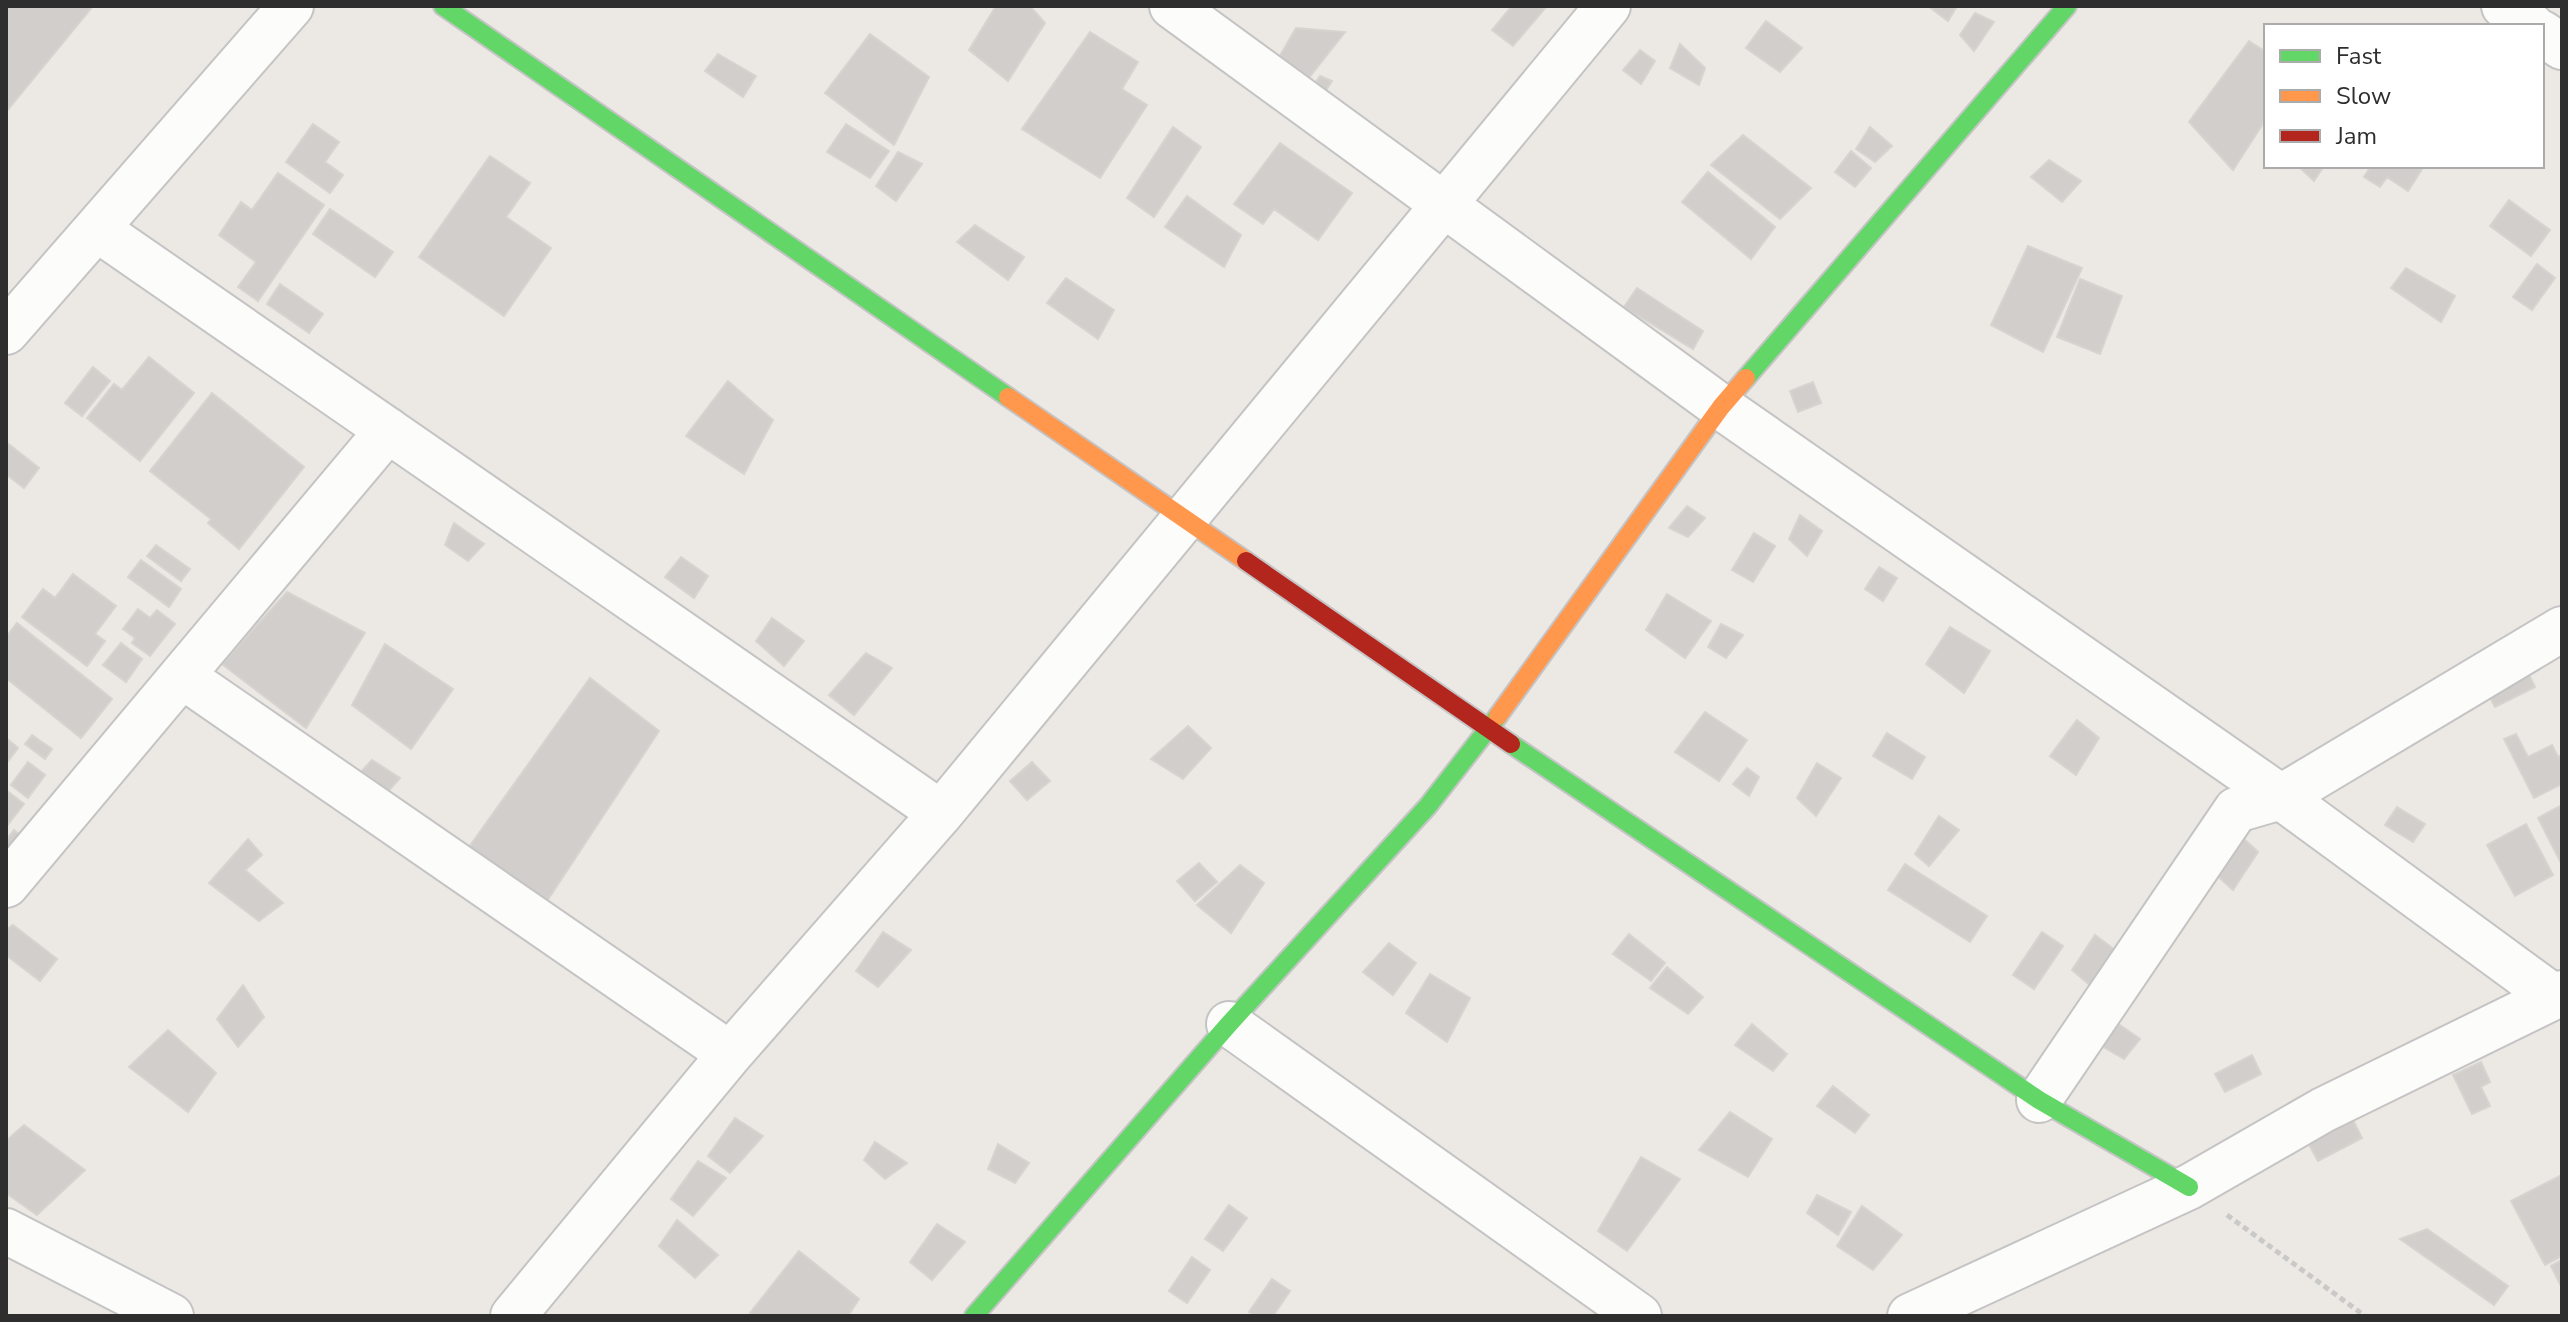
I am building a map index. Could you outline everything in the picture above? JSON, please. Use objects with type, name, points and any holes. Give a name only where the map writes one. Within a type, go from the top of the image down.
[{"type":"street","points":[[6,332],[291,6]]},
{"type":"street","points":[[443,6],[1489,729],[2039,1100],[2189,1187]]},
{"type":"street","points":[[1173,6],[1721,407],[2281,797],[2558,995],[2323,1110],[2189,1187],[1910,1316]]},
{"type":"street","points":[[513,1316],[730,1054],[941,813],[1608,6]]},
{"type":"street","points":[[974,1316],[1229,1024],[1428,806],[1489,729],[1721,407],[2067,6]]},
{"type":"street","points":[[2504,6],[2529,24]]},
{"type":"street","points":[[2544,34],[2562,47]]},
{"type":"street","points":[[97,229],[941,813]]},
{"type":"street","points":[[6,885],[388,430]]},
{"type":"street","points":[[2039,1100],[2236,810],[2281,797],[2562,629]]},
{"type":"street","points":[[182,676],[730,1054]]},
{"type":"street","points":[[1229,1024],[1639,1316]]},
{"type":"street","points":[[6,1231],[171,1316]]},
{"type":"path","points":[[2189,1187],[2365,1316]]},
{"type":"building","points":[[93,6],[6,112],[6,8]]},
{"type":"building","points":[[996,6],[1030,6],[1045,23],[1008,81],[969,50]]},
{"type":"building","points":[[1512,6],[1547,6],[1513,46],[1492,30]]},
{"type":"building","points":[[1928,6],[1957,6],[1948,21]]},
{"type":"building","points":[[1975,13],[1994,22],[1974,51],[1960,35]]},
{"type":"building","points":[[1766,21],[1802,48],[1780,72],[1746,48]]},
{"type":"building","points":[[1296,28],[1345,32],[1308,79],[1277,61]]},
{"type":"building","points":[[1090,32],[1138,62],[1122,89],[1147,105],[1100,178],[1022,129]]},
{"type":"building","points":[[870,34],[929,77],[894,145],[825,93]]},
{"type":"building","points":[[2249,41],[2264,51],[2264,122],[2233,170],[2189,122]]},
{"type":"building","points":[[1680,44],[1705,68],[1699,85],[1670,68]]},
{"type":"building","points":[[1640,50],[1655,61],[1641,84],[1623,70]]},
{"type":"building","points":[[718,54],[756,76],[743,97],[705,71]]},
{"type":"building","points":[[1320,76],[1332,81],[1323,95],[1311,89]]},
{"type":"building","points":[[313,124],[339,142],[325,162],[343,175],[330,193],[286,162]]},
{"type":"building","points":[[846,124],[889,151],[870,178],[827,152]]},
{"type":"building","points":[[1173,127],[1201,147],[1154,217],[1127,198]]},
{"type":"building","points":[[1870,127],[1892,146],[1875,162],[1856,149]]},
{"type":"building","points":[[1743,135],[1811,188],[1780,219],[1711,165]]},
{"type":"building","points":[[1280,143],[1352,193],[1318,240],[1274,209],[1263,224],[1234,204]]},
{"type":"building","points":[[1851,151],[1871,168],[1855,187],[1835,172]]},
{"type":"building","points":[[898,152],[922,164],[896,201],[876,186]]},
{"type":"building","points":[[490,156],[530,183],[506,217],[551,248],[504,316],[419,257]]},
{"type":"building","points":[[2049,160],[2081,181],[2062,202],[2031,177]]},
{"type":"building","points":[[2300,168],[2323,168],[2314,181]]},
{"type":"building","points":[[2370,168],[2423,168],[2408,191],[2387,177],[2380,187],[2364,177]]},
{"type":"building","points":[[1708,172],[1775,227],[1751,259],[1682,202]]},
{"type":"building","points":[[278,173],[324,205],[258,301],[238,287],[256,262],[219,235],[241,202],[252,210]]},
{"type":"building","points":[[1187,196],[1241,235],[1224,267],[1165,227]]},
{"type":"building","points":[[2509,200],[2550,230],[2531,256],[2490,226]]},
{"type":"building","points":[[330,209],[393,252],[375,277],[313,234]]},
{"type":"building","points":[[975,225],[1024,257],[1008,280],[957,242]]},
{"type":"building","points":[[2028,246],[2082,268],[2043,352],[1991,325]]},
{"type":"building","points":[[2537,264],[2555,278],[2532,310],[2513,297]]},
{"type":"building","points":[[2406,268],[2455,296],[2441,322],[2391,288]]},
{"type":"building","points":[[1066,278],[1114,310],[1098,339],[1047,303]]},
{"type":"building","points":[[2080,279],[2122,296],[2100,354],[2057,337]]},
{"type":"building","points":[[280,284],[323,314],[309,333],[267,304]]},
{"type":"building","points":[[1637,288],[1703,331],[1693,349],[1624,307]]},
{"type":"building","points":[[149,357],[194,393],[140,461],[87,418],[114,384],[122,390]]},
{"type":"building","points":[[93,367],[110,381],[82,416],[65,403]]},
{"type":"building","points":[[728,381],[773,420],[744,474],[686,436]]},
{"type":"building","points":[[1813,382],[1821,403],[1798,412],[1790,391]]},
{"type":"building","points":[[212,393],[304,467],[239,549],[208,523],[211,519],[150,471]]},
{"type":"building","points":[[6,442],[39,468],[24,488],[6,474]]},
{"type":"building","points":[[1687,506],[1705,518],[1688,537],[1669,528]]},
{"type":"building","points":[[1800,515],[1822,531],[1807,556],[1789,539]]},
{"type":"building","points":[[454,523],[484,544],[468,561],[445,545]]},
{"type":"building","points":[[1754,533],[1775,546],[1753,582],[1732,570]]},
{"type":"building","points":[[156,545],[190,569],[181,581],[147,556]]},
{"type":"building","points":[[681,557],[708,576],[694,598],[665,577]]},
{"type":"building","points":[[141,560],[181,589],[169,607],[128,577]]},
{"type":"building","points":[[1879,567],[1897,578],[1883,601],[1865,589]]},
{"type":"building","points":[[73,574],[116,606],[95,634],[105,641],[87,666],[22,617],[43,589],[55,598]]},
{"type":"building","points":[[287,592],[365,633],[306,728],[222,664]]},
{"type":"building","points":[[1667,594],[1711,621],[1685,658],[1646,630]]},
{"type":"building","points":[[138,609],[150,618],[157,610],[175,624],[150,656],[132,643],[135,638],[123,629]]},
{"type":"building","points":[[772,618],[804,641],[784,666],[756,641]]},
{"type":"building","points":[[17,623],[112,699],[81,738],[6,678],[6,637]]},
{"type":"building","points":[[1721,624],[1743,635],[1726,658],[1708,647]]},
{"type":"building","points":[[1950,627],[1990,651],[1964,693],[1926,664]]},
{"type":"building","points":[[121,643],[142,659],[126,682],[103,665]]},
{"type":"building","points":[[385,644],[453,689],[411,749],[352,705]]},
{"type":"building","points":[[866,653],[892,668],[854,715],[829,695]]},
{"type":"building","points":[[2525,667],[2535,687],[2495,707],[2485,688]]},
{"type":"building","points":[[590,678],[659,731],[545,904],[469,847]]},
{"type":"building","points":[[1705,712],[1747,740],[1719,781],[1675,752]]},
{"type":"building","points":[[2077,720],[2099,738],[2076,775],[2050,756]]},
{"type":"building","points":[[1188,726],[1211,748],[1183,779],[1151,759]]},
{"type":"building","points":[[1887,733],[1925,757],[1912,779],[1873,756]]},
{"type":"building","points":[[2516,734],[2528,757],[2552,745],[2558,757],[2562,755],[2562,784],[2534,798],[2504,739]]},
{"type":"building","points":[[32,735],[52,749],[45,759],[25,744]]},
{"type":"building","points":[[6,738],[18,748],[6,764]]},
{"type":"building","points":[[372,760],[400,778],[385,795],[359,774]]},
{"type":"building","points":[[28,762],[45,775],[28,798],[11,785]]},
{"type":"building","points":[[1032,762],[1050,781],[1027,800],[1010,781]]},
{"type":"building","points":[[1817,763],[1841,778],[1816,816],[1797,798]]},
{"type":"building","points":[[1747,768],[1759,777],[1749,796],[1733,784]]},
{"type":"building","points":[[6,790],[24,804],[6,827]]},
{"type":"building","points":[[2562,805],[2562,865],[2538,818]]},
{"type":"building","points":[[2397,807],[2425,824],[2413,842],[2385,825]]},
{"type":"building","points":[[1939,816],[1959,830],[1929,866],[1915,854]]},
{"type":"building","points":[[2526,824],[2553,875],[2515,896],[2487,845]]},
{"type":"building","points":[[14,830],[27,841],[6,858],[6,840]]},
{"type":"building","points":[[2242,837],[2258,852],[2233,890],[2214,873]]},
{"type":"building","points":[[248,839],[262,855],[245,870],[283,903],[259,921],[209,883]]},
{"type":"building","points":[[1199,863],[1217,882],[1195,901],[1177,881]]},
{"type":"building","points":[[1905,864],[1987,916],[1970,942],[1888,890]]},
{"type":"building","points":[[1240,865],[1264,883],[1231,933],[1197,905]]},
{"type":"building","points":[[13,925],[57,959],[40,981],[6,955],[6,930]]},
{"type":"building","points":[[883,932],[911,950],[878,987],[856,971]]},
{"type":"building","points":[[2042,932],[2063,946],[2034,989],[2013,975]]},
{"type":"building","points":[[1629,934],[1665,963],[1651,981],[1613,954]]},
{"type":"building","points":[[2095,935],[2119,953],[2091,986],[2072,970]]},
{"type":"building","points":[[1389,943],[1416,963],[1393,995],[1363,972]]},
{"type":"building","points":[[1667,967],[1703,997],[1688,1014],[1650,988]]},
{"type":"building","points":[[1430,974],[1470,998],[1447,1042],[1406,1013]]},
{"type":"building","points":[[243,985],[264,1017],[238,1047],[217,1019]]},
{"type":"building","points":[[2114,1021],[2140,1039],[2124,1059],[2100,1045]]},
{"type":"building","points":[[1752,1024],[1787,1054],[1773,1071],[1735,1045]]},
{"type":"building","points":[[168,1030],[216,1073],[188,1112],[129,1067]]},
{"type":"building","points":[[2252,1055],[2261,1074],[2225,1092],[2215,1074]]},
{"type":"building","points":[[2481,1062],[2490,1082],[2481,1087],[2490,1106],[2472,1114],[2453,1075]]},
{"type":"building","points":[[1833,1086],[1869,1115],[1855,1133],[1817,1106]]},
{"type":"building","points":[[1730,1112],[1772,1139],[1748,1177],[1699,1150]]},
{"type":"building","points":[[735,1118],[763,1136],[730,1173],[708,1156]]},
{"type":"building","points":[[2353,1120],[2362,1138],[2318,1161],[2308,1143]]},
{"type":"building","points":[[24,1125],[85,1170],[37,1215],[6,1193],[6,1141]]},
{"type":"building","points":[[875,1142],[907,1163],[885,1179],[864,1160]]},
{"type":"building","points":[[998,1144],[1029,1163],[1015,1183],[988,1169]]},
{"type":"building","points":[[1641,1157],[1680,1179],[1627,1251],[1598,1231]]},
{"type":"building","points":[[698,1161],[726,1178],[693,1216],[671,1199]]},
{"type":"building","points":[[2562,1175],[2562,1256],[2545,1265],[2511,1201]]},
{"type":"building","points":[[1817,1195],[1851,1212],[1838,1235],[1807,1213]]},
{"type":"building","points":[[1229,1205],[1247,1218],[1223,1251],[1205,1239]]},
{"type":"building","points":[[1862,1206],[1902,1235],[1873,1270],[1837,1246]]},
{"type":"building","points":[[677,1220],[718,1255],[695,1278],[659,1246]]},
{"type":"building","points":[[937,1224],[965,1242],[932,1280],[910,1262]]},
{"type":"building","points":[[2427,1229],[2508,1286],[2494,1305],[2400,1239]]},
{"type":"building","points":[[799,1251],[859,1299],[848,1316],[755,1316],[750,1313]]},
{"type":"building","points":[[1192,1257],[1210,1270],[1187,1303],[1169,1291]]},
{"type":"building","points":[[2562,1260],[2562,1288],[2551,1266]]},
{"type":"building","points":[[1272,1279],[1290,1291],[1273,1316],[1254,1316],[1249,1312]]},
{"type":"traffic: fast","points":[[443,6],[1008,397]]},
{"type":"traffic: fast","points":[[1746,378],[2067,6]]},
{"type":"traffic: fast","points":[[974,1316],[1229,1024],[1428,806],[1498,716]]},
{"type":"traffic: fast","points":[[1511,744],[2039,1100],[2189,1187]]},
{"type":"traffic: slow","points":[[1498,716],[1721,407],[1746,378]]},
{"type":"traffic: slow","points":[[1008,397],[1246,561]]},
{"type":"traffic: jam","points":[[1246,561],[1511,744]]}]
